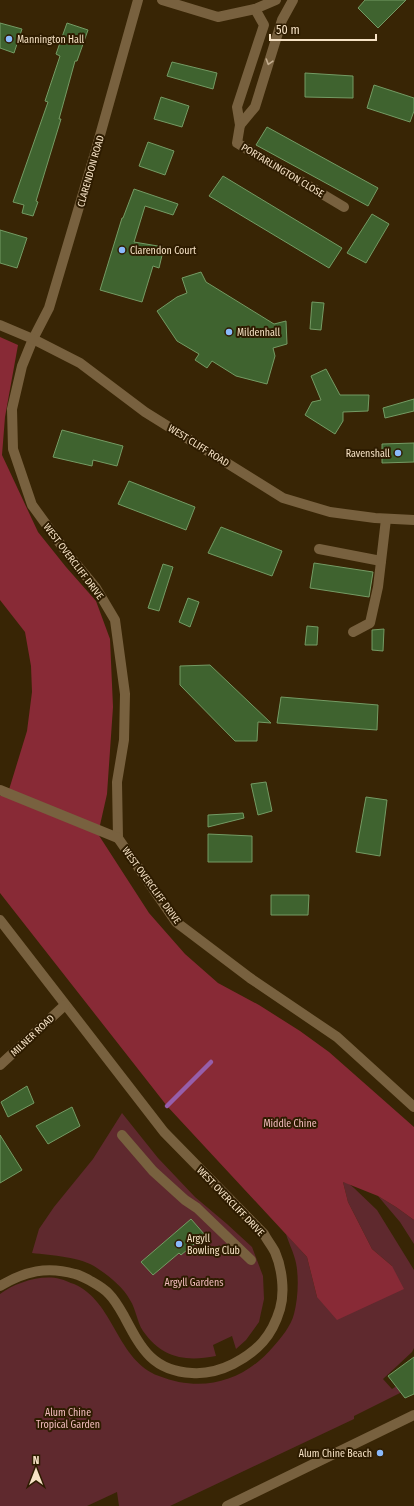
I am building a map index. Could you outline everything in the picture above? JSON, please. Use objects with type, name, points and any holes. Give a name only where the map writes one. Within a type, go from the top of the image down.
[{"type":"street","name":"CLARENDON ROAD","points":[[33,339],[49,308],[96,153],[138,0]]},
{"type":"street","points":[[162,0],[218,17],[255,9],[276,0]]},
{"type":"street","points":[[240,125],[255,107],[282,20],[293,0]]},
{"type":"street","name":"PORTARLINGTON CLOSE","points":[[255,9],[264,25],[237,107],[240,125],[237,143],[344,207]]},
{"type":"street","name":"WEST CLIFF ROAD","points":[[0,325],[33,339],[80,363],[145,412],[283,498],[330,512],[386,519],[414,520]]},
{"type":"street","name":"WEST OVERCLIFF DRIVE","points":[[33,339],[22,366],[12,409],[13,449],[32,505],[67,554],[96,588],[115,620],[125,694],[124,740],[117,782],[118,838]]},
{"type":"street","points":[[353,632],[370,624],[378,587],[386,519]]},
{"type":"street","points":[[319,550],[381,561]]},
{"type":"street","name":"WEST OVERCLIFF DRIVE","points":[[0,790],[118,838],[176,922],[250,978],[337,1037],[414,1107]]},
{"type":"street","name":"WEST OVERCLIFF DRIVE","points":[[0,920],[164,1132],[264,1234],[275,1252],[281,1275],[282,1302],[276,1322],[264,1342],[248,1356],[228,1367],[207,1374],[180,1372],[158,1364],[141,1347],[119,1307],[109,1294],[96,1284],[76,1274],[50,1269],[27,1272],[0,1286]]},
{"type":"street","name":"MILNER ROAD","points":[[0,1065],[65,1005]]},
{"type":"street","points":[[122,1135],[153,1171],[184,1200],[197,1208],[251,1260]]},
{"type":"street","points":[[227,1506],[414,1415]]},
{"type":"green space","name":"Middle Chine","points":[[0,337],[18,345],[5,417],[2,455],[38,532],[96,601],[110,639],[113,707],[107,794],[98,834],[149,913],[185,954],[218,983],[259,1005],[300,1031],[329,1052],[414,1127],[414,1220],[378,1196],[343,1182],[348,1202],[372,1249],[392,1266],[404,1289],[337,1320],[317,1297],[307,1257],[167,1106],[0,893],[0,796],[8,793],[27,731],[32,692],[31,666],[25,632],[0,600]]},
{"type":"green space","name":"Argyll Gardens","points":[[122,1113],[158,1158],[195,1197],[252,1247],[263,1276],[264,1299],[259,1322],[246,1340],[236,1349],[232,1336],[213,1345],[216,1356],[205,1358],[184,1358],[166,1352],[150,1340],[143,1331],[132,1304],[120,1286],[97,1268],[91,1264],[75,1259],[32,1253],[39,1229],[54,1207],[93,1159]]},
{"type":"green space","name":"Alum Chine Tropical Garden","points":[[343,1182],[348,1183],[377,1210],[414,1270],[414,1348],[412,1352],[383,1379],[392,1389],[408,1379],[414,1386],[354,1416],[354,1419],[170,1506],[119,1506],[117,1492],[87,1506],[0,1506],[0,1294],[13,1286],[28,1280],[45,1278],[62,1279],[88,1292],[108,1317],[124,1345],[133,1357],[145,1368],[159,1376],[191,1384],[206,1384],[221,1381],[249,1369],[261,1359],[282,1336],[293,1318],[297,1295],[298,1275],[295,1259],[286,1234],[307,1257],[317,1297],[392,1266],[372,1249],[348,1202]]},
{"type":"green space","points":[[378,1196],[414,1220],[414,1244],[400,1222]]},
{"type":"building","points":[[365,0],[406,0],[378,28],[358,8]]},
{"type":"building","name":"Mannington Hall","points":[[0,23],[22,29],[14,53],[0,48]]},
{"type":"building","points":[[67,23],[88,30],[77,61],[75,61],[59,119],[61,119],[36,201],[38,202],[33,216],[22,213],[24,205],[13,202],[48,102],[45,101],[60,56],[56,54]]},
{"type":"building","points":[[172,62],[217,73],[213,89],[167,76]]},
{"type":"building","points":[[305,73],[353,76],[353,98],[305,97]]},
{"type":"building","points":[[374,85],[414,98],[414,111],[410,122],[367,108]]},
{"type":"building","points":[[161,97],[189,106],[182,127],[154,119]]},
{"type":"building","points":[[267,127],[378,188],[368,206],[256,145]]},
{"type":"building","points":[[148,142],[174,151],[165,175],[139,166]]},
{"type":"building","points":[[223,176],[342,248],[329,268],[209,196]]},
{"type":"building","points":[[134,189],[178,204],[173,215],[145,206],[134,242],[164,247],[159,268],[153,266],[142,302],[100,290],[122,218]]},
{"type":"building","points":[[372,214],[389,224],[366,263],[347,253]]},
{"type":"building","points":[[0,230],[27,238],[17,268],[0,263]]},
{"type":"building","name":"Mildenhall","points":[[201,272],[206,282],[274,324],[286,321],[287,344],[273,348],[275,356],[267,384],[236,376],[212,361],[207,368],[195,360],[199,354],[177,341],[157,311],[177,297],[187,293],[182,278]]},
{"type":"building","points":[[312,302],[324,303],[321,330],[310,329]]},
{"type":"building","points":[[326,369],[340,395],[369,395],[368,411],[343,412],[343,421],[335,434],[305,415],[312,402],[321,400],[311,376]]},
{"type":"building","points":[[414,399],[414,411],[385,418],[383,408]]},
{"type":"building","points":[[62,430],[123,446],[117,466],[93,460],[92,466],[53,457]]},
{"type":"building","name":"Ravenshall","points":[[414,443],[414,462],[382,463],[382,444]]},
{"type":"building","points":[[129,481],[195,507],[186,530],[118,504]]},
{"type":"building","points":[[221,527],[282,551],[272,576],[208,553]]},
{"type":"building","points":[[314,563],[373,572],[369,597],[310,588]]},
{"type":"building","points":[[163,564],[173,567],[159,611],[148,608]]},
{"type":"building","points":[[188,598],[199,602],[190,627],[179,622]]},
{"type":"building","points":[[307,626],[318,627],[317,645],[305,645]]},
{"type":"building","points":[[384,629],[383,651],[372,650],[372,630]]},
{"type":"building","points":[[210,665],[271,723],[258,722],[257,741],[235,741],[180,685],[180,666]]},
{"type":"building","points":[[281,697],[378,705],[377,730],[277,723]]},
{"type":"building","points":[[266,782],[272,811],[258,815],[251,784]]},
{"type":"building","points":[[366,797],[387,800],[380,856],[356,852]]},
{"type":"building","points":[[243,813],[244,818],[208,827],[208,815]]},
{"type":"building","points":[[208,834],[252,836],[252,862],[208,862]]},
{"type":"building","points":[[271,895],[309,895],[308,915],[271,915]]},
{"type":"building","points":[[27,1086],[34,1103],[8,1117],[1,1102]]},
{"type":"building","points":[[72,1107],[80,1126],[48,1144],[36,1126]]},
{"type":"building","points":[[0,1135],[22,1170],[0,1183]]},
{"type":"building","name":"Argyll Bowling Club","points":[[191,1219],[205,1235],[181,1255],[179,1253],[153,1275],[141,1262]]},
{"type":"building","points":[[414,1357],[414,1394],[405,1398],[388,1376]]},
{"type":"waterway","points":[[167,1106],[211,1062]]},
{"type":"place","name":"Mannington Hall","points":[[9,39]]},
{"type":"place","name":"Clarendon Court","points":[[122,250]]},
{"type":"place","name":"Mildenhall","points":[[229,332]]},
{"type":"place","name":"Ravenshall","points":[[398,453]]},
{"type":"place","name":"Argyll Bowling Club","points":[[179,1244]]},
{"type":"place","name":"Alum Chine Beach","points":[[380,1453]]}]
